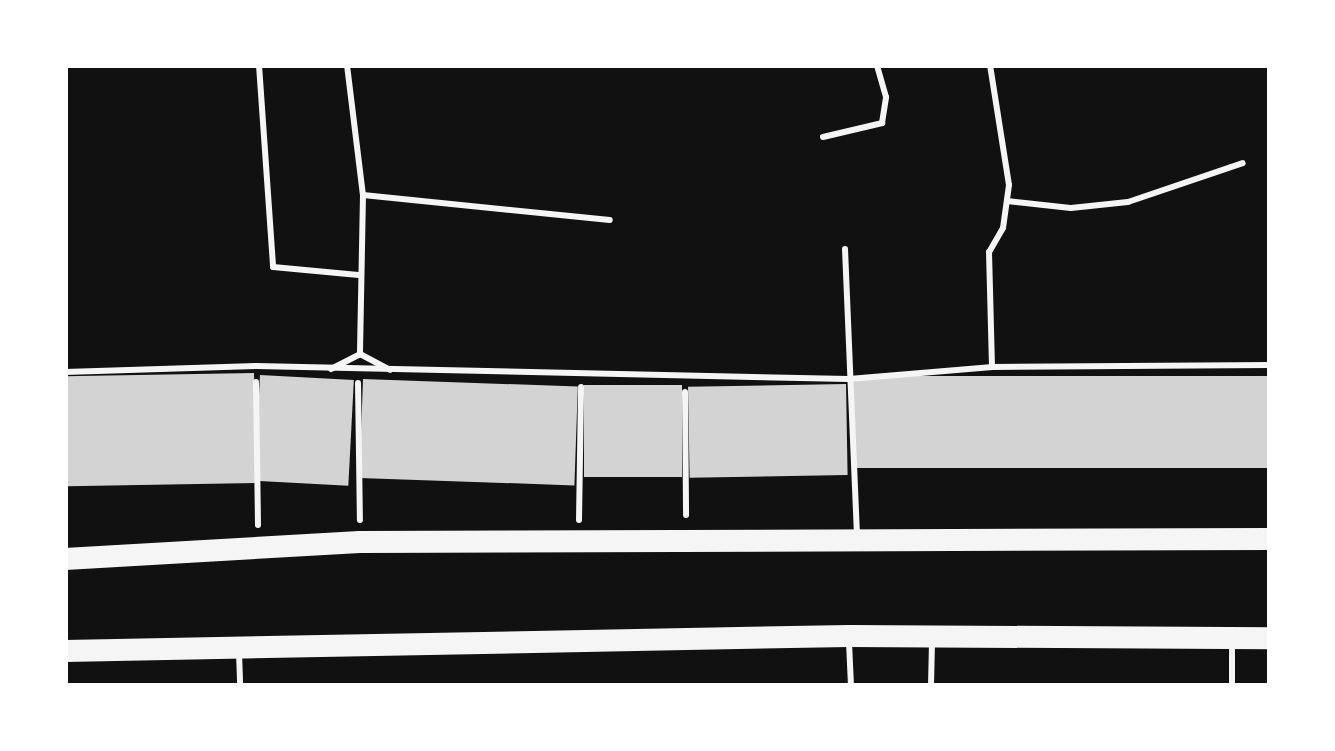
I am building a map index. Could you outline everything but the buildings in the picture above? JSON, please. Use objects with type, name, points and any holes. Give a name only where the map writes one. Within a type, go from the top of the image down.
[{"type":"main road","points":[[65,559],[360,542],[1270,539]]},
{"type":"main road","points":[[65,651],[238,643],[849,636],[1270,638]]},
{"type":"lane","points":[[260,65],[273,267],[360,275]]},
{"type":"lane","points":[[347,65],[363,196],[360,354]]},
{"type":"lane","points":[[824,137],[882,123],[886,96],[877,65]]},
{"type":"lane","points":[[990,65],[1002,118],[1007,201],[1003,228],[989,252],[992,367]]},
{"type":"lane","points":[[1007,201],[1071,208],[1128,202],[1244,164]]},
{"type":"lane","points":[[363,196],[610,220]]},
{"type":"lane","points":[[846,250],[857,539]]},
{"type":"lane","points":[[328,371],[360,354]]},
{"type":"lane","points":[[360,354],[392,371]]},
{"type":"lane","points":[[65,372],[256,366],[328,371],[850,379],[992,367],[1270,365]]},
{"type":"lane","points":[[849,636],[852,686]]},
{"type":"lane","points":[[931,686],[932,636]]},
{"type":"lane","points":[[1232,638],[1232,686]]},
{"type":"lane","points":[[238,643],[240,686]]},
{"type":"path","points":[[256,366],[258,547]]},
{"type":"path","points":[[578,541],[581,376]]},
{"type":"path","points":[[685,376],[687,543]]},
{"type":"path","points":[[358,406],[360,542]]}]
